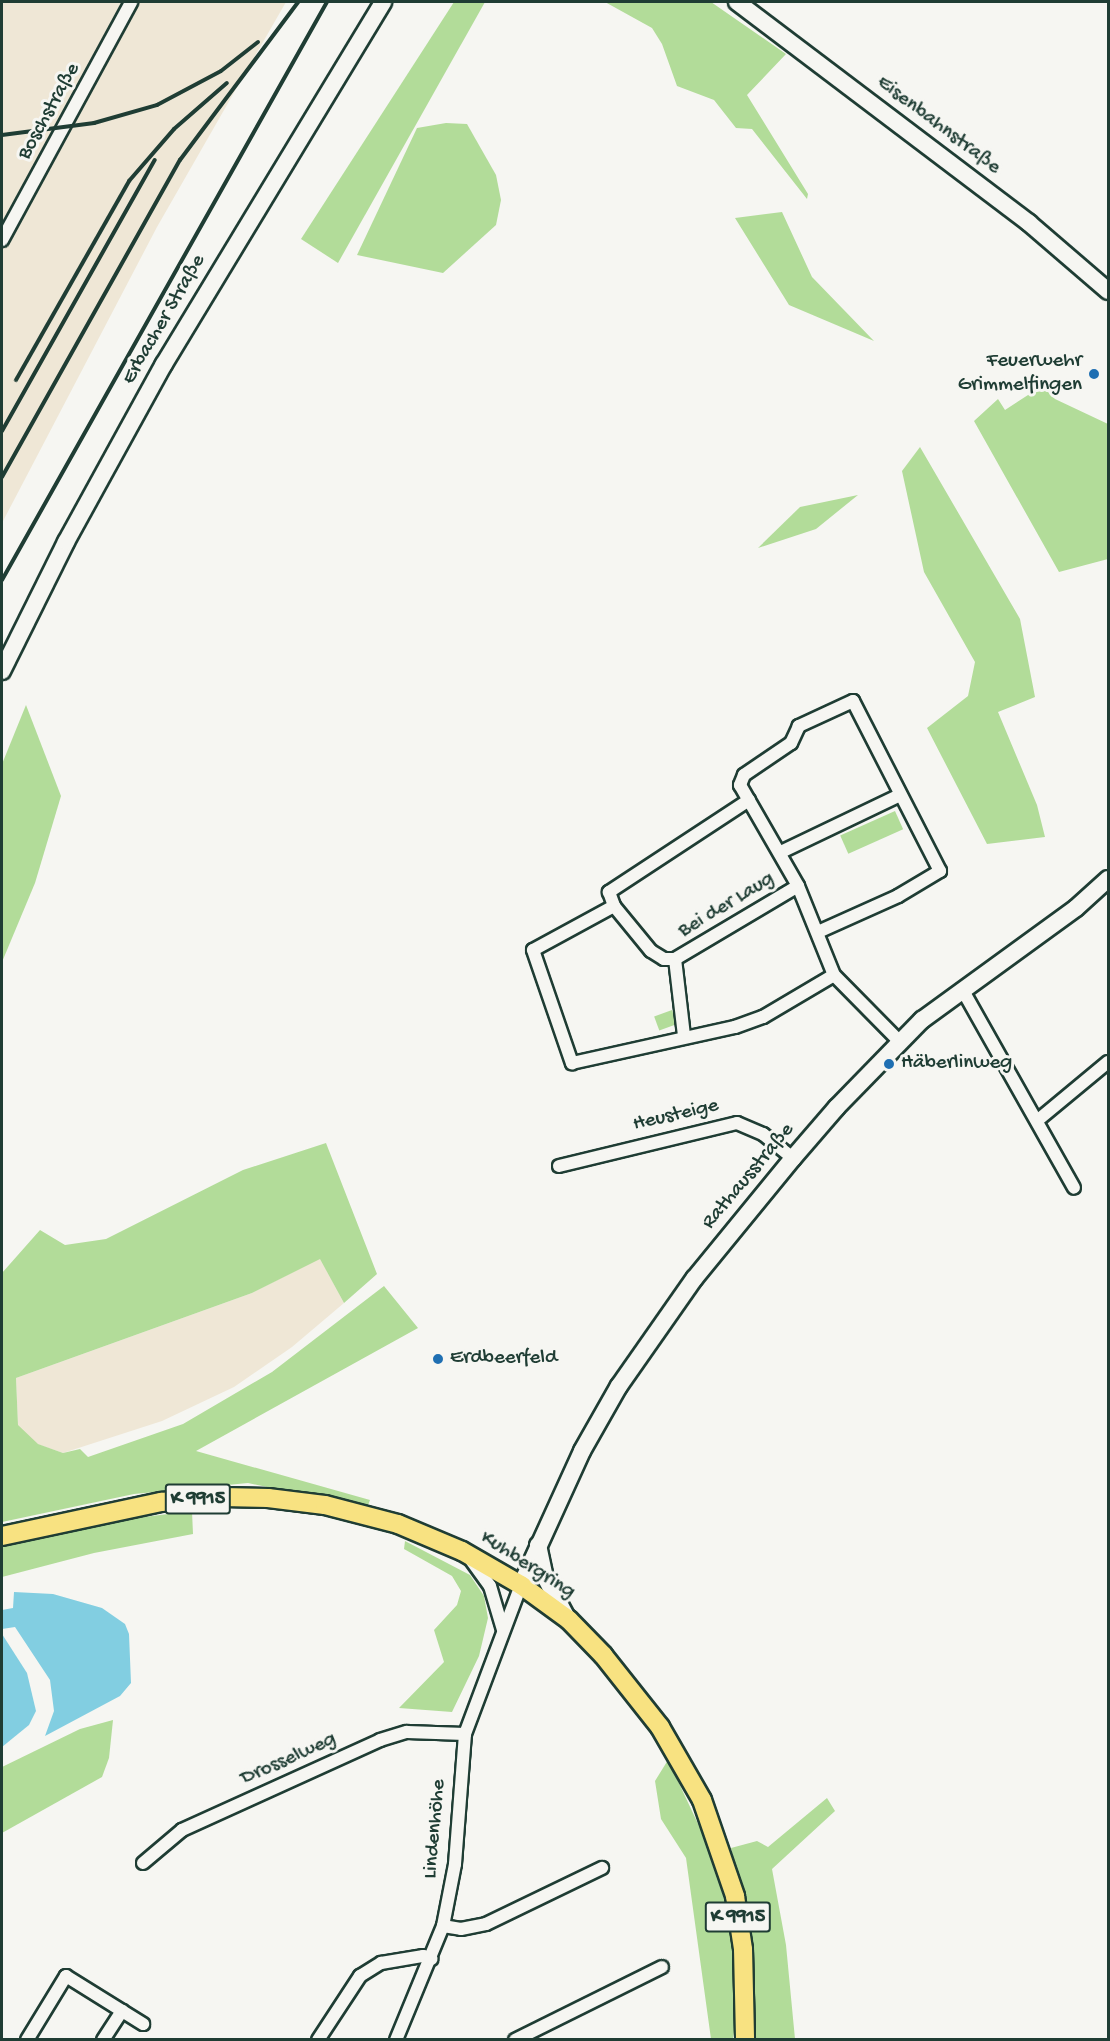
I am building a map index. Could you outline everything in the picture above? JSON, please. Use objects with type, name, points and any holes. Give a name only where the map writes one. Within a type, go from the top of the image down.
[{"type":"main road","name":"Kuhbergring","points":[[2,1536],[160,1502],[222,1497],[268,1498],[346,1510],[398,1524],[462,1551],[521,1585],[569,1620],[603,1655],[660,1727],[702,1800],[735,1896],[743,1949],[745,2040]]},
{"type":"street","name":"Boschstraße","points":[[2,240],[131,2]]},
{"type":"street","name":"Erbacher Straße","points":[[2,671],[66,542],[164,364],[383,2]]},
{"type":"street","name":"Eisenbahnstraße","points":[[737,2],[1029,223],[1108,291]]},
{"type":"street","name":"Bei der Laug","points":[[818,932],[889,900],[940,871],[853,701],[799,726],[791,743],[744,775],[740,785],[781,852],[798,886],[834,975],[899,1041]]},
{"type":"street","name":"Bei der Laug","points":[[781,852],[900,795]]},
{"type":"street","points":[[684,1036],[675,959],[664,959],[651,951],[614,906],[609,892],[749,800]]},
{"type":"street","name":"Rathausstraße","points":[[521,1585],[582,1450],[644,1347],[694,1279],[793,1158],[899,1041],[962,989],[1076,908],[1108,879]]},
{"type":"street","name":"Bei der Laug","points":[[675,959],[798,886]]},
{"type":"street","points":[[614,906],[533,950],[572,1064],[684,1036],[735,1027],[763,1017],[834,975]]},
{"type":"street","points":[[962,989],[1038,1120],[1074,1188]]},
{"type":"street","points":[[1038,1120],[1108,1062]]},
{"type":"street","name":"Heusteige","points":[[559,1166],[737,1123],[763,1134],[793,1158]]},
{"type":"street","points":[[538,1545],[545,1577],[569,1620]]},
{"type":"street","points":[[462,1551],[490,1586],[503,1631]]},
{"type":"street","name":"Lindenhöhe","points":[[396,2040],[432,1959],[443,1926],[455,1864],[465,1734],[521,1585]]},
{"type":"street","name":"Drosselweg","points":[[143,1863],[182,1830],[380,1740],[407,1732],[465,1734]]},
{"type":"street","points":[[443,1926],[461,1929],[486,1924],[602,1868]]},
{"type":"street","points":[[318,2040],[360,1976],[381,1963],[423,1956],[432,1959]]},
{"type":"street","points":[[515,2040],[662,1967]]},
{"type":"street","points":[[27,2040],[66,1976],[143,2024]]},
{"type":"street","points":[[103,2040],[122,2011]]},
{"type":"shaded area","points":[[2,2],[286,2],[157,227],[2,523]]},
{"type":"shaded area","points":[[320,1258],[344,1303],[292,1347],[234,1387],[162,1421],[63,1453],[37,1444],[18,1426],[16,1378],[252,1293]]},
{"type":"green space","points":[[454,2],[485,2],[338,263],[301,239]]},
{"type":"green space","points":[[605,2],[711,2],[786,54],[747,95],[808,194],[807,199],[752,129],[736,128],[714,100],[677,86],[662,44],[652,28]]},
{"type":"green space","points":[[446,123],[467,124],[496,175],[501,200],[496,225],[443,273],[357,255],[417,128]]},
{"type":"green space","points":[[782,212],[812,277],[874,341],[789,305],[735,218]]},
{"type":"green space","points":[[1042,386],[1055,399],[1108,424],[1108,559],[1059,572],[974,421],[998,399],[1005,410]]},
{"type":"green space","points":[[920,447],[1020,619],[1035,697],[998,712],[1037,805],[1045,837],[987,844],[927,728],[968,696],[975,662],[924,572],[902,471]]},
{"type":"green space","points":[[858,495],[816,529],[758,548],[800,507]]},
{"type":"green space","points":[[26,705],[61,796],[35,883],[2,962],[2,764]]},
{"type":"green space","points":[[895,811],[903,829],[848,854],[840,835]]},
{"type":"green space","points":[[672,1010],[677,1024],[659,1031],[654,1016]]},
{"type":"green space","points":[[326,1143],[377,1274],[344,1303],[320,1259],[252,1293],[16,1378],[18,1425],[38,1444],[63,1453],[80,1449],[88,1457],[183,1424],[272,1372],[384,1286],[418,1328],[196,1451],[370,1500],[367,1508],[248,1483],[134,1494],[2,1522],[2,1273],[40,1230],[65,1245],[106,1239],[243,1170]]},
{"type":"green space","points":[[192,1511],[193,1534],[94,1553],[2,1577],[2,1546],[88,1524]]},
{"type":"green space","points":[[405,1541],[470,1575],[484,1596],[488,1618],[479,1656],[452,1712],[399,1708],[444,1662],[434,1630],[457,1605],[461,1591],[452,1576],[404,1549]]},
{"type":"green space","points":[[113,1720],[109,1758],[102,1777],[2,1833],[2,1767],[80,1729]]},
{"type":"green space","points":[[668,1760],[700,1828],[726,1904],[736,1960],[737,2011],[733,2039],[711,2039],[686,1858],[661,1819],[655,1781]]},
{"type":"green space","points":[[827,1798],[835,1811],[772,1869],[786,1945],[795,2039],[756,2039],[752,1940],[731,1848],[757,1841],[768,1847]]},
{"type":"water","points":[[14,1592],[53,1594],[102,1608],[125,1624],[129,1634],[131,1683],[120,1696],[45,1736],[54,1711],[50,1680],[15,1627],[2,1629],[2,1610],[13,1608]]},
{"type":"water","points":[[2,1634],[27,1673],[36,1711],[29,1725],[2,1747]]},
{"type":"railway","points":[[2,477],[180,160],[298,2]]},
{"type":"railway","points":[[2,580],[327,2]]},
{"type":"railway","points":[[2,135],[94,123],[157,105],[221,71],[258,42]]},
{"type":"railway","points":[[16,380],[129,181],[174,129],[227,83]]},
{"type":"railway","points":[[2,431],[155,160]]},
{"type":"place","name":"Feuerwehr Grimmelfingen","points":[[1094,374]]},
{"type":"place","name":"Häberlinweg","points":[[889,1064]]},
{"type":"place","name":"Erdbeerfeld","points":[[438,1359]]}]
